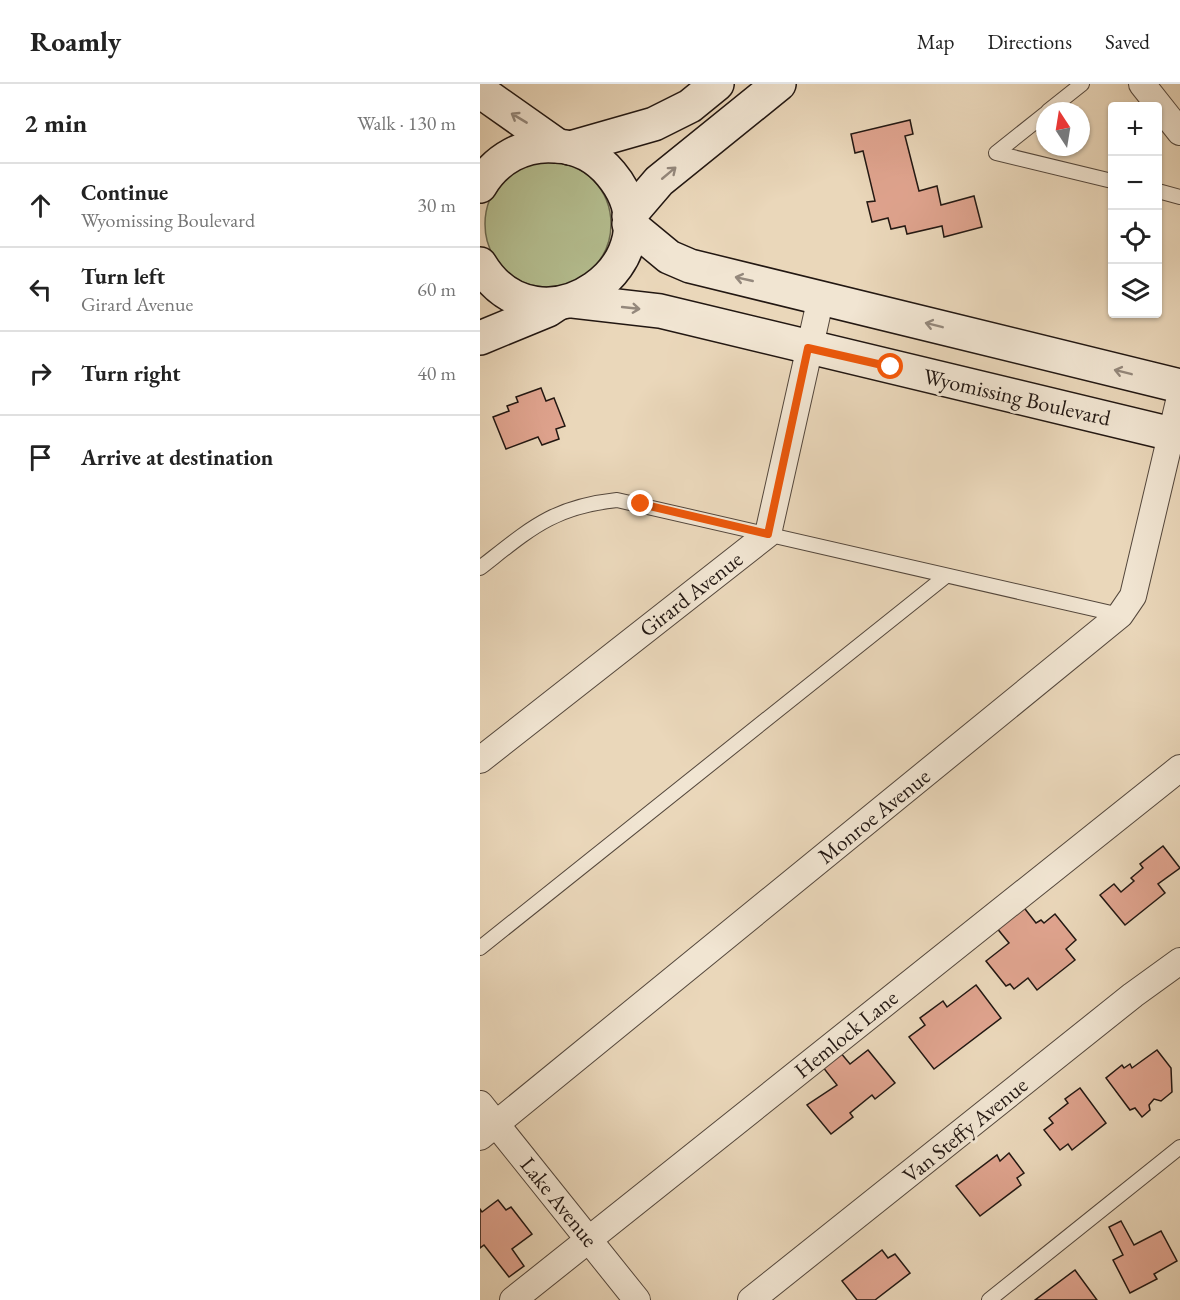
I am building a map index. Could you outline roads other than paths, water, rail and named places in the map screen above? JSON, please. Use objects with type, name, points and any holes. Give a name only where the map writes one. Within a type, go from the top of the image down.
[{"type":"main road","points":[[480,186],[495,167],[514,154],[536,146],[564,147],[654,124],[690,105],[717,84]]},
{"type":"main road","points":[[629,220],[659,181],[779,84]]},
{"type":"main road","points":[[480,91],[564,147],[590,156],[606,169],[624,195],[629,220],[626,247],[617,267],[593,291],[480,338]]},
{"type":"main road","points":[[629,220],[669,257],[690,266],[1180,386]]},
{"type":"main road","name":"Wyomissing Boulevard","points":[[480,264],[494,282],[510,293],[537,303],[565,302],[660,311],[1177,435]]},
{"type":"street","points":[[1142,84],[1180,132]]},
{"type":"street","points":[[768,534],[821,297]]},
{"type":"street","name":"Monroe Avenue","points":[[488,1130],[1120,615],[1133,596],[1177,435],[1180,397]]},
{"type":"street","name":"Girard Avenue","points":[[480,760],[768,534]]},
{"type":"street","name":"Hemlock Lane","points":[[513,1300],[1180,768]]},
{"type":"street","name":"Van Steffy Avenue","points":[[751,1300],[1133,995],[1180,962]]},
{"type":"street","name":"Lake Avenue","points":[[480,1104],[488,1130],[589,1239],[637,1300]]},
{"type":"lane","points":[[1060,102],[1082,84]]},
{"type":"lane","points":[[1036,121],[996,153],[1108,180]]},
{"type":"lane","points":[[1162,192],[1180,197]]},
{"type":"lane","points":[[480,568],[541,521],[586,503],[617,501],[641,504],[1120,615]]},
{"type":"lane","points":[[480,948],[946,576]]},
{"type":"lane","points":[[989,1300],[1180,1147]]}]
